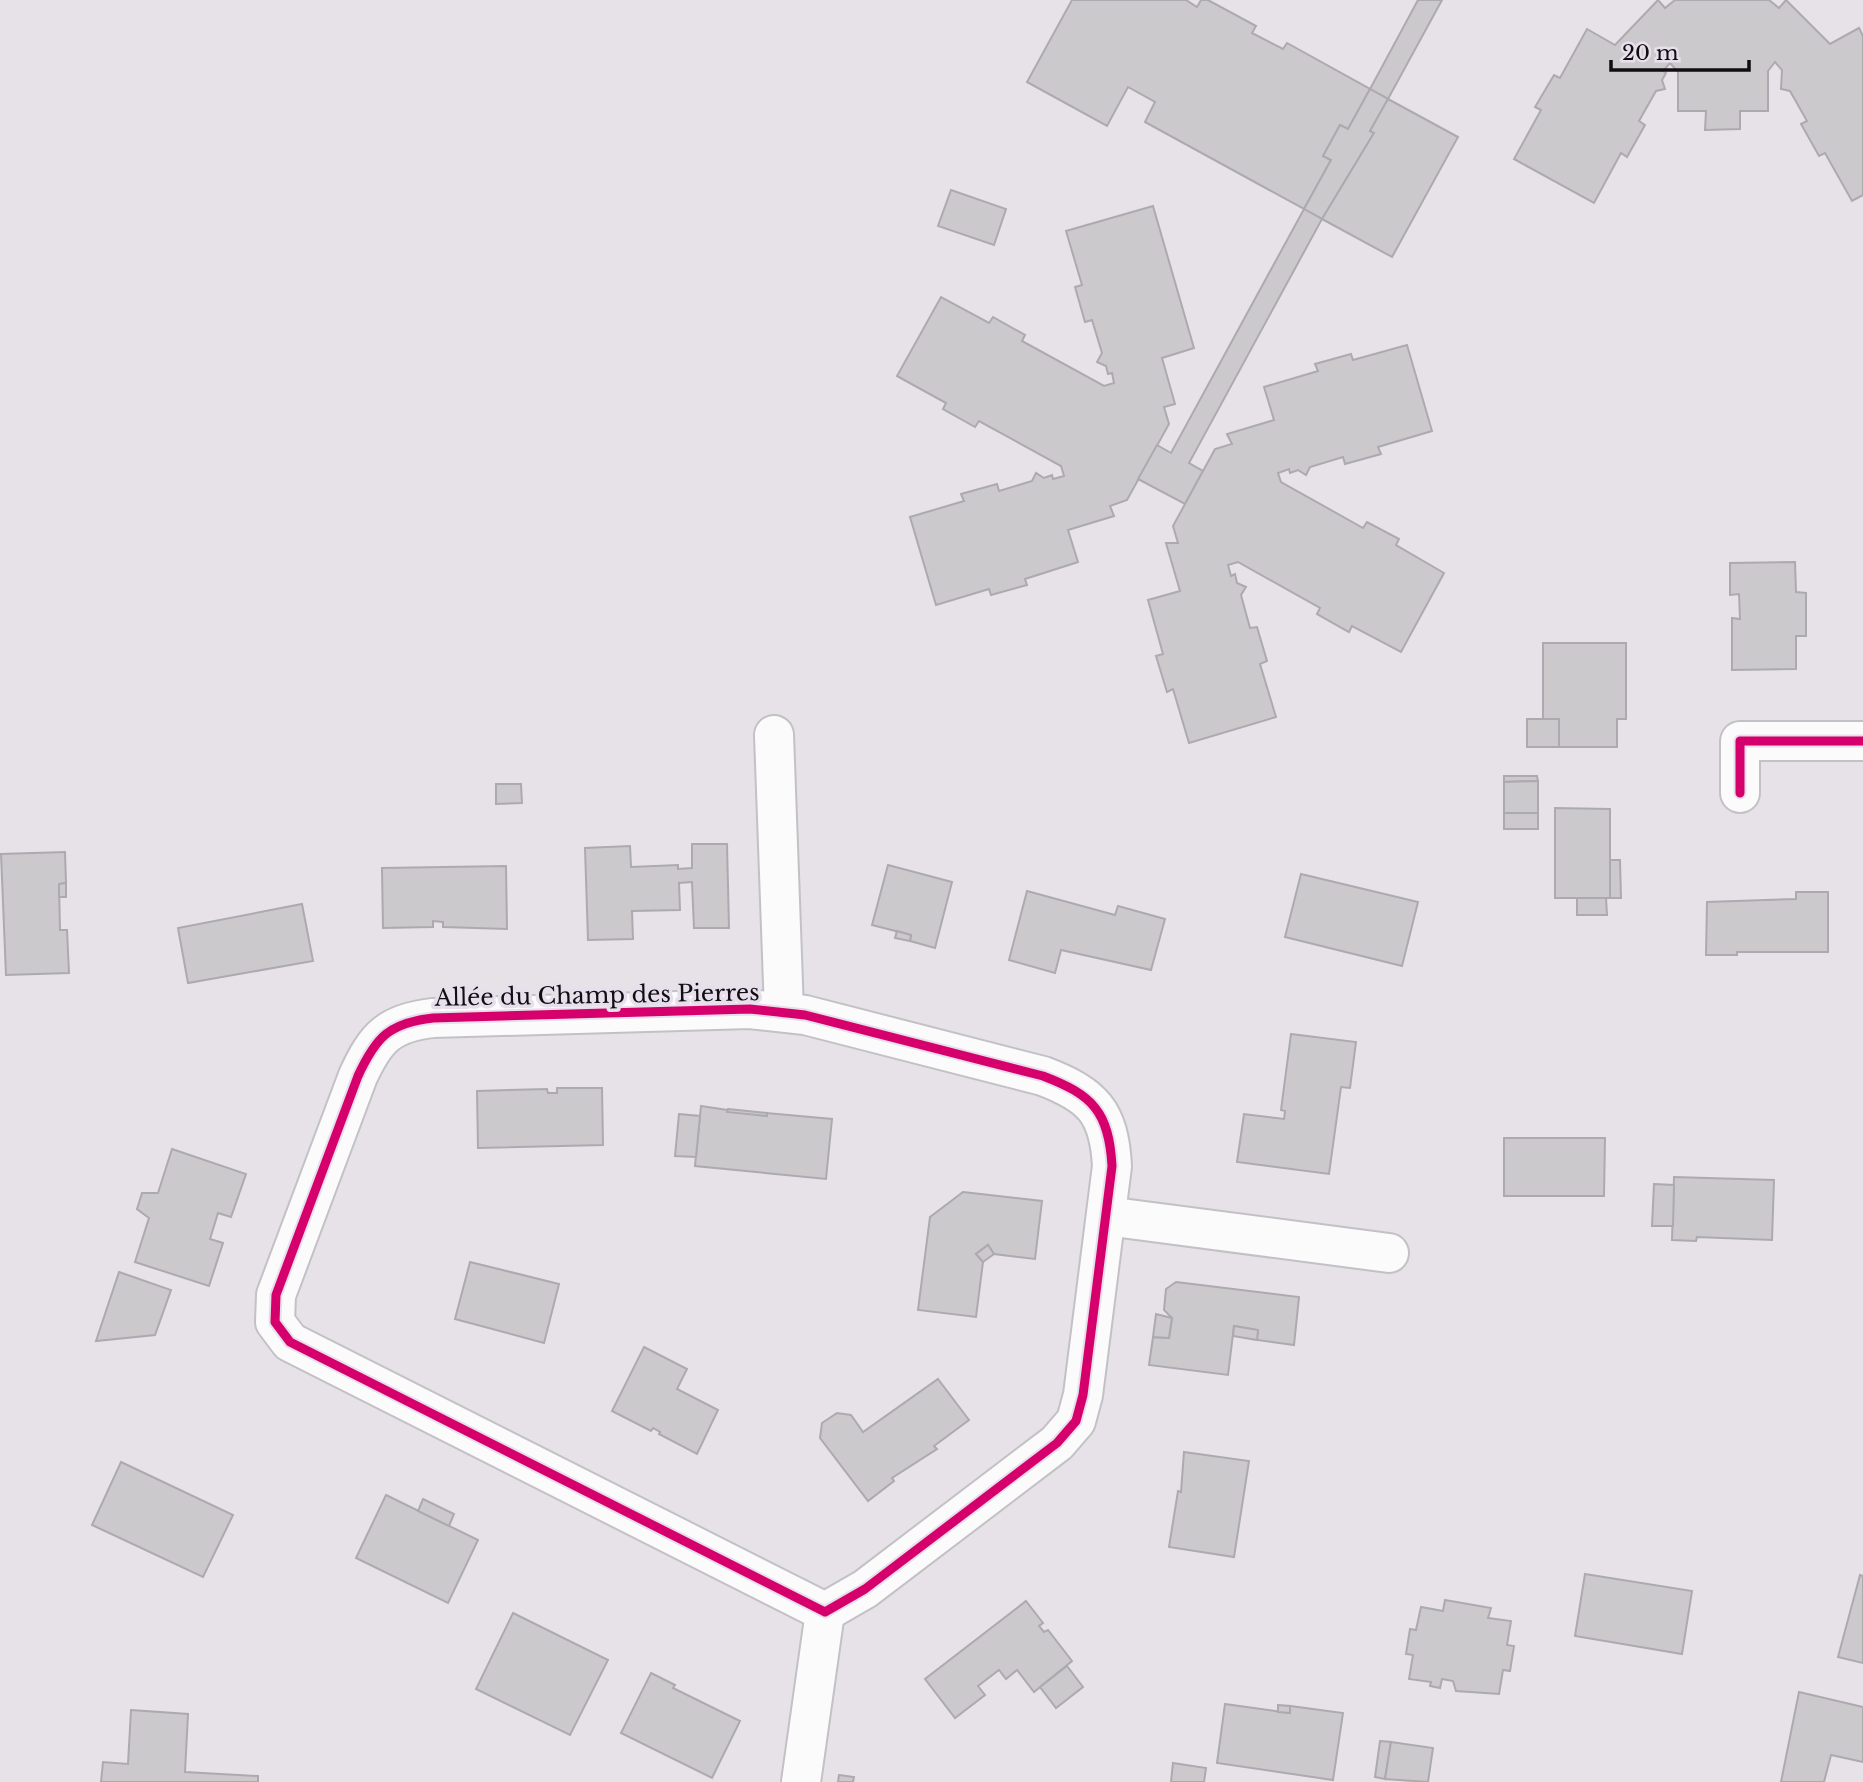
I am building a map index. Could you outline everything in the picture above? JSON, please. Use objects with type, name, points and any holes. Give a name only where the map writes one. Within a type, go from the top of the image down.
[{"type":"street","name":"Allée du Champ des Pierres","points":[[774,735],[784,1011]]},
{"type":"street","points":[[1740,793],[1740,741],[1863,741]]},
{"type":"street","name":"Allée du Champ des Pierres","points":[[740,1009],[784,1011],[1043,1076],[1069,1086],[1087,1097],[1101,1115],[1110,1137],[1112,1166],[1106,1216],[1083,1395],[1076,1421],[1057,1443],[1014,1476],[865,1589],[825,1612],[290,1342],[275,1322],[276,1295],[358,1076],[370,1049],[385,1033],[406,1021],[740,1009]]},
{"type":"street","points":[[1106,1216],[1389,1252]]},
{"type":"street","points":[[801,1782],[825,1612]]},
{"type":"building","points":[[1072,0],[1186,0],[1197,7],[1201,0],[1208,0],[1256,26],[1252,33],[1283,49],[1287,43],[1370,89],[1348,129],[1340,125],[1323,156],[1331,160],[1304,209],[1145,122],[1155,102],[1128,87],[1107,126],[1027,82]]},
{"type":"building","points":[[1418,0],[1442,0],[1388,99],[1370,89]]},
{"type":"building","points":[[1658,0],[1665,8],[1675,0],[1769,0],[1779,8],[1786,0],[1830,44],[1859,28],[1863,36],[1863,195],[1852,201],[1825,153],[1819,156],[1801,124],[1807,121],[1790,91],[1781,89],[1782,70],[1775,62],[1768,71],[1768,111],[1740,111],[1740,129],[1705,130],[1706,111],[1678,111],[1678,72],[1670,63],[1663,71],[1666,73],[1662,80],[1665,89],[1656,91],[1639,121],[1645,125],[1627,157],[1621,153],[1594,203],[1514,159],[1541,110],[1535,107],[1554,75],[1560,78],[1587,29],[1615,45]]},
{"type":"building","points":[[1370,89],[1388,99],[1370,131],[1374,133],[1322,219],[1304,209],[1331,160],[1323,156],[1340,125],[1348,129]]},
{"type":"building","points":[[1388,99],[1458,137],[1392,257],[1322,219],[1374,133],[1370,131]]},
{"type":"building","points":[[951,190],[1006,209],[994,245],[938,226]]},
{"type":"building","points":[[1153,206],[1194,348],[1162,358],[1175,404],[1164,407],[1169,424],[1127,500],[1110,506],[1114,516],[1068,530],[1078,562],[1025,579],[1027,585],[991,595],[989,589],[936,605],[910,517],[964,501],[961,494],[997,484],[999,491],[1032,481],[1036,473],[1044,478],[1052,475],[1053,479],[1064,476],[1061,466],[979,421],[975,427],[943,409],[946,403],[897,376],[941,297],[989,323],[993,317],[1025,335],[1022,341],[1104,386],[1114,383],[1112,373],[1108,374],[1106,366],[1097,362],[1102,353],[1092,320],[1085,322],[1075,287],[1082,285],[1066,231]]},
{"type":"building","points":[[1304,209],[1322,219],[1189,463],[1203,471],[1185,504],[1138,479],[1157,445],[1171,453]]},
{"type":"building","points":[[1407,345],[1432,431],[1378,447],[1381,454],[1345,464],[1343,457],[1310,467],[1306,475],[1298,470],[1290,473],[1289,469],[1278,473],[1281,482],[1363,528],[1367,522],[1399,539],[1396,545],[1444,573],[1401,652],[1352,626],[1349,632],[1317,614],[1320,608],[1238,562],[1228,565],[1231,576],[1235,574],[1237,583],[1246,587],[1241,595],[1250,628],[1257,627],[1267,661],[1260,664],[1276,717],[1189,743],[1173,689],[1167,692],[1156,656],[1163,654],[1148,600],[1180,591],[1166,543],[1178,543],[1173,526],[1215,449],[1232,444],[1227,434],[1274,420],[1264,387],[1318,371],[1315,364],[1351,354],[1353,360]]},
{"type":"building","points":[[1795,562],[1796,592],[1806,593],[1806,636],[1796,636],[1796,669],[1732,670],[1732,618],[1740,619],[1739,594],[1730,595],[1730,563]]},
{"type":"building","points":[[1543,643],[1626,643],[1626,719],[1617,719],[1617,747],[1559,747],[1559,719],[1543,719]]},
{"type":"building","points":[[1527,719],[1559,719],[1559,747],[1527,747]]},
{"type":"building","points":[[1504,776],[1537,776],[1538,781],[1504,782]]},
{"type":"building","points":[[1538,781],[1538,813],[1504,813],[1504,782]]},
{"type":"building","points":[[496,784],[521,784],[522,803],[496,804]]},
{"type":"building","points":[[1555,808],[1610,809],[1610,898],[1555,898]]},
{"type":"building","points":[[1504,813],[1538,813],[1538,829],[1504,829]]},
{"type":"building","points":[[692,844],[727,844],[729,928],[694,928],[692,882],[679,883],[680,910],[632,911],[633,939],[588,940],[585,848],[630,846],[631,867],[678,865],[678,869],[692,868]]},
{"type":"building","points":[[65,852],[66,883],[59,884],[60,930],[67,930],[69,973],[6,975],[1,854]]},
{"type":"building","points":[[1610,860],[1620,860],[1621,898],[1610,898]]},
{"type":"building","points":[[888,865],[952,882],[935,948],[910,941],[911,935],[872,925]]},
{"type":"building","points":[[506,866],[507,929],[443,927],[443,922],[433,921],[433,927],[383,928],[382,868]]},
{"type":"building","points":[[1301,874],[1418,902],[1402,966],[1285,937]]},
{"type":"building","points":[[66,883],[66,897],[59,897],[59,884]]},
{"type":"building","points":[[1027,891],[1115,915],[1118,906],[1165,919],[1151,970],[1061,950],[1055,973],[1009,960]]},
{"type":"building","points":[[1796,892],[1828,892],[1828,952],[1737,952],[1737,955],[1706,955],[1707,902],[1796,899]]},
{"type":"building","points":[[1577,898],[1606,898],[1607,915],[1577,915]]},
{"type":"building","points":[[302,904],[313,961],[188,983],[178,928]]},
{"type":"building","points":[[897,931],[911,935],[910,941],[895,938]]},
{"type":"building","points":[[1291,1034],[1356,1042],[1350,1088],[1341,1087],[1329,1174],[1237,1162],[1244,1114],[1284,1119],[1285,1111],[1281,1110]]},
{"type":"building","points":[[557,1088],[602,1088],[603,1145],[478,1148],[477,1091],[547,1089],[548,1093],[557,1093]]},
{"type":"building","points":[[701,1106],[767,1116],[767,1113],[832,1119],[826,1179],[695,1166]]},
{"type":"building","points":[[728,1109],[767,1113],[767,1116],[727,1112]]},
{"type":"building","points":[[679,1114],[700,1116],[696,1157],[675,1156]]},
{"type":"building","points":[[1504,1138],[1605,1138],[1604,1196],[1504,1196]]},
{"type":"building","points":[[172,1149],[246,1174],[231,1217],[218,1213],[210,1239],[223,1243],[209,1286],[135,1262],[149,1218],[137,1209],[142,1193],[158,1193]]},
{"type":"building","points":[[1674,1177],[1774,1180],[1772,1240],[1697,1237],[1696,1241],[1672,1240]]},
{"type":"building","points":[[1654,1184],[1674,1185],[1673,1226],[1652,1226]]},
{"type":"building","points":[[963,1192],[1042,1201],[1035,1259],[994,1254],[988,1245],[976,1254],[983,1262],[976,1317],[918,1310],[930,1217]]},
{"type":"building","points":[[988,1245],[994,1254],[983,1262],[976,1254]]},
{"type":"building","points":[[470,1262],[559,1284],[544,1343],[455,1319]]},
{"type":"building","points":[[119,1272],[171,1290],[155,1335],[96,1341]]},
{"type":"building","points":[[1176,1282],[1299,1297],[1294,1345],[1257,1340],[1258,1330],[1234,1326],[1228,1375],[1149,1365],[1153,1337],[1169,1338],[1172,1318],[1164,1310],[1166,1289]]},
{"type":"building","points":[[1156,1314],[1172,1318],[1169,1338],[1153,1337]]},
{"type":"building","points":[[1234,1326],[1258,1330],[1257,1340],[1233,1336]]},
{"type":"building","points":[[644,1347],[687,1369],[677,1389],[718,1410],[697,1454],[659,1434],[660,1432],[653,1428],[651,1431],[612,1411]]},
{"type":"building","points":[[938,1379],[969,1420],[934,1446],[937,1449],[892,1478],[894,1481],[868,1501],[820,1438],[822,1423],[837,1413],[851,1415],[863,1432]]},
{"type":"building","points":[[1184,1452],[1249,1461],[1234,1557],[1169,1547],[1178,1491],[1181,1492]]},
{"type":"building","points":[[121,1462],[233,1515],[203,1577],[92,1525]]},
{"type":"building","points":[[386,1495],[478,1540],[448,1603],[356,1558]]},
{"type":"building","points":[[423,1499],[454,1514],[449,1526],[418,1511]]},
{"type":"building","points":[[1585,1574],[1692,1591],[1682,1654],[1575,1636]]},
{"type":"building","points":[[1860,1575],[1863,1576],[1863,1663],[1838,1657]]},
{"type":"building","points":[[1445,1600],[1491,1608],[1488,1618],[1511,1621],[1507,1645],[1514,1646],[1510,1671],[1503,1670],[1499,1694],[1456,1691],[1453,1681],[1442,1679],[1440,1688],[1430,1686],[1431,1682],[1409,1679],[1413,1655],[1406,1654],[1410,1629],[1416,1630],[1421,1607],[1443,1611]]},
{"type":"building","points":[[1026,1601],[1043,1623],[1039,1626],[1044,1632],[1048,1630],[1072,1661],[1034,1692],[1017,1670],[1006,1679],[999,1670],[978,1686],[985,1695],[955,1718],[925,1679]]},
{"type":"building","points":[[513,1613],[608,1660],[570,1735],[476,1689]]},
{"type":"building","points":[[1067,1666],[1083,1687],[1056,1708],[1040,1687]]},
{"type":"building","points":[[651,1673],[675,1685],[673,1688],[740,1721],[712,1778],[621,1733]]},
{"type":"building","points":[[1799,1692],[1863,1707],[1863,1762],[1831,1755],[1824,1782],[1781,1782]]},
{"type":"building","points":[[1225,1704],[1290,1713],[1290,1706],[1343,1713],[1333,1780],[1217,1763]]},
{"type":"building","points":[[1278,1705],[1290,1706],[1290,1713],[1278,1712]]},
{"type":"building","points":[[131,1710],[188,1714],[185,1772],[258,1776],[258,1782],[101,1782],[103,1762],[128,1764]]},
{"type":"building","points":[[1380,1741],[1391,1742],[1385,1779],[1375,1777]]},
{"type":"building","points":[[1391,1742],[1433,1748],[1428,1782],[1385,1779]]},
{"type":"building","points":[[1173,1763],[1206,1768],[1204,1782],[1171,1782]]},
{"type":"building","points":[[839,1775],[854,1777],[853,1782],[838,1782]]},
{"type":"cycle path","points":[[1740,793],[1740,741],[1863,741]]},
{"type":"cycle path","points":[[750,1009],[805,1015],[1043,1076],[1074,1090],[1095,1108],[1102,1119],[1110,1147],[1112,1166],[1083,1395],[1076,1421],[1057,1443],[865,1589],[825,1612],[290,1342],[275,1322],[276,1295],[358,1076],[371,1051],[395,1028],[433,1018],[750,1009]]}]
